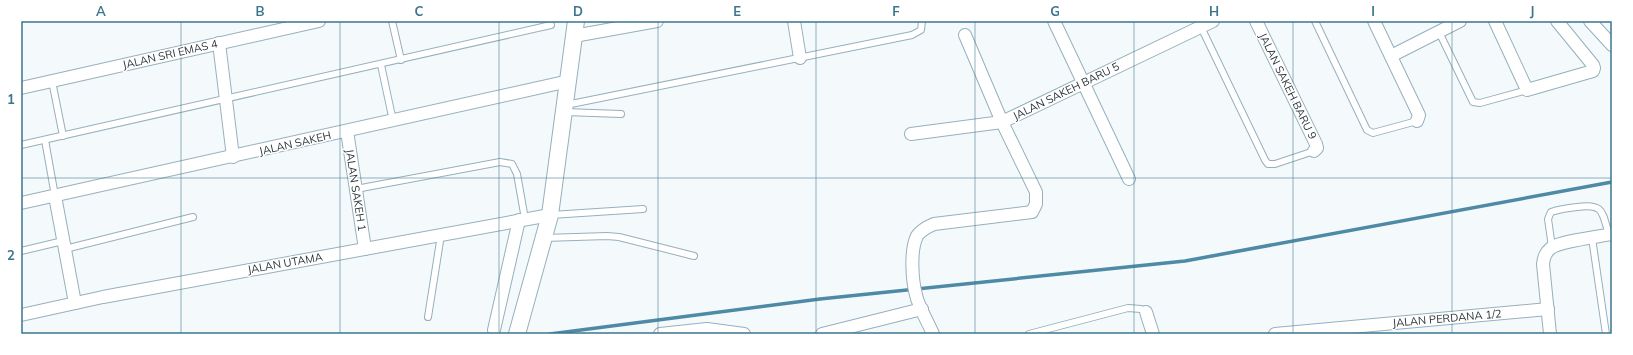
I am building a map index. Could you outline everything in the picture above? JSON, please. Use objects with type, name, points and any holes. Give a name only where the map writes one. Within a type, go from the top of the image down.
[{"type":"street","name":"JALAN SRI EMAS 4","points":[[21,88],[319,21]]},
{"type":"street","points":[[517,334],[550,215],[575,29],[658,21]]},
{"type":"street","points":[[794,21],[800,58]]},
{"type":"street","points":[[1054,21],[1129,179]]},
{"type":"street","name":"JALAN SAKEH BARU 5","points":[[911,134],[1002,122],[1083,84],[1200,24],[1212,21]]},
{"type":"street","name":"JALAN SAKEH BARU 9","points":[[1256,21],[1316,144],[1317,148],[1314,151]]},
{"type":"street","points":[[1374,21],[1419,115],[1417,121]]},
{"type":"street","points":[[1391,56],[1460,21]]},
{"type":"street","points":[[1496,21],[1527,90],[1593,71],[1593,65],[1557,21]]},
{"type":"street","points":[[1590,21],[1612,45]]},
{"type":"street","points":[[933,334],[916,296],[913,251],[917,236],[924,228],[934,224],[1032,212],[1036,204],[1036,192],[1002,122],[965,35]]},
{"type":"street","points":[[219,43],[233,157]]},
{"type":"street","name":"JALAN SAKEH","points":[[21,203],[569,81]]},
{"type":"street","name":"JALAN SAKEH 1","points":[[347,131],[365,249]]},
{"type":"street","points":[[55,196],[75,303]]},
{"type":"street","name":"JALAN UTAMA","points":[[21,315],[75,303],[550,215]]},
{"type":"street","points":[[494,330],[522,220]]},
{"type":"street","points":[[1550,334],[1543,264],[1545,254],[1552,247],[1565,243],[1610,235]]},
{"type":"street","points":[[822,334],[922,309]]},
{"type":"street","name":"JALAN PERDANA 1/2","points":[[1275,334],[1548,309]]},
{"type":"street","points":[[1146,312],[1152,334]]},
{"type":"street","points":[[660,334],[707,329],[744,334]]},
{"type":"lane","points":[[392,21],[401,60]]},
{"type":"lane","points":[[565,108],[912,35],[921,30],[922,21]]},
{"type":"lane","points":[[1315,21],[1367,130],[1373,133],[1417,121]]},
{"type":"lane","points":[[1200,24],[1268,164],[1275,164],[1314,151]]},
{"type":"lane","points":[[21,145],[225,98],[381,65],[551,25]]},
{"type":"lane","points":[[1439,32],[1474,102],[1480,103],[1527,90]]},
{"type":"lane","points":[[381,65],[393,121]]},
{"type":"lane","points":[[52,81],[63,136]]},
{"type":"lane","points":[[565,108],[621,114]]},
{"type":"lane","points":[[45,140],[55,196]]},
{"type":"lane","points":[[356,188],[500,162],[512,164],[517,174],[522,220]]},
{"type":"lane","points":[[1552,247],[1548,219],[1551,212],[1558,209],[1590,205],[1597,206],[1602,212],[1610,235]]},
{"type":"lane","points":[[550,215],[643,209]]},
{"type":"lane","points":[[21,251],[64,245],[193,217]]},
{"type":"lane","points":[[428,317],[441,235]]},
{"type":"lane","points":[[544,238],[619,237],[694,256]]},
{"type":"lane","points":[[1592,238],[1606,334]]},
{"type":"lane","points":[[1029,334],[1128,308],[1141,309],[1146,312]]},
{"type":"waterway","points":[[550,334],[820,299],[1185,261],[1612,182]]}]
